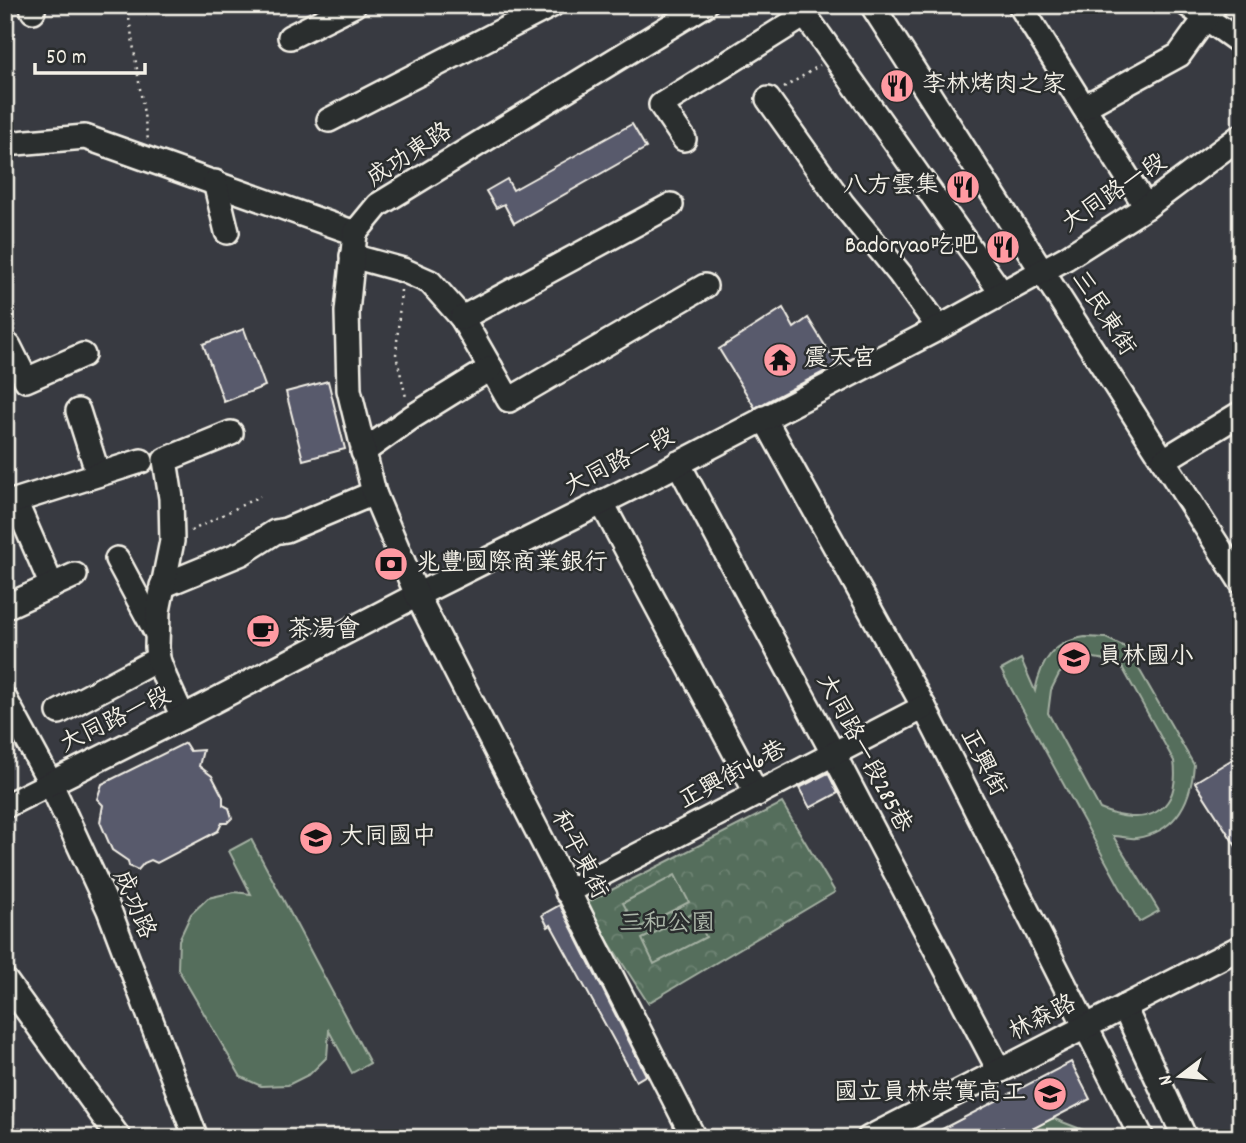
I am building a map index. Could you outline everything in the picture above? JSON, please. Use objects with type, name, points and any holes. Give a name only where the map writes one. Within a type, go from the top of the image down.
[{"type":"street","points":[[290,37],[354,5]]},
{"type":"street","name":"成功東路","points":[[355,233],[378,205],[705,5]]},
{"type":"street","name":"三民東街","points":[[872,5],[1241,582]]},
{"type":"street","points":[[1020,5],[1146,207]]},
{"type":"street","points":[[329,120],[550,6]]},
{"type":"street","points":[[684,139],[661,105],[802,10],[1001,292]]},
{"type":"street","points":[[1084,107],[1179,55],[1203,10],[1241,43]]},
{"type":"street","points":[[768,99],[842,203],[900,274],[939,328]]},
{"type":"street","name":"大同路一段","points":[[5,806],[602,503],[939,328],[1066,258],[1146,207],[1241,136]]},
{"type":"street","points":[[5,144],[85,137],[355,233]]},
{"type":"street","points":[[215,182],[227,232]]},
{"type":"street","points":[[462,317],[671,205]]},
{"type":"street","name":"和平東街","points":[[355,233],[347,312],[349,390],[374,493],[417,595],[694,1138]]},
{"type":"street","points":[[352,256],[403,270],[430,282],[462,317],[509,400],[705,286]]},
{"type":"street","points":[[5,348],[9,346],[26,380],[83,355]]},
{"type":"street","points":[[363,452],[412,417],[491,368]]},
{"type":"street","points":[[78,411],[98,474]]},
{"type":"street","points":[[1164,460],[1241,413]]},
{"type":"street","name":"正興街","points":[[764,418],[924,707],[1142,1138]]},
{"type":"street","points":[[183,717],[158,659],[156,632],[172,541],[171,498],[165,460],[231,433]]},
{"type":"street","points":[[52,586],[10,502],[141,461]]},
{"type":"street","name":"大同路一段285巷","points":[[678,463],[999,1070]]},
{"type":"street","points":[[162,586],[242,553],[275,532],[286,530],[374,493]]},
{"type":"street","points":[[602,503],[757,794]]},
{"type":"street","points":[[117,559],[156,632]]},
{"type":"street","points":[[5,607],[75,575]]},
{"type":"street","points":[[59,712],[158,659]]},
{"type":"street","name":"成功路","points":[[5,699],[50,782],[109,910],[195,1138]]},
{"type":"street","name":"正興街46巷","points":[[567,892],[924,707]]},
{"type":"street","name":"林森路","points":[[869,1138],[1241,947]]},
{"type":"street","points":[[5,980],[119,1138]]},
{"type":"street","points":[[1124,1007],[1185,1138]]},
{"type":"path","points":[[127,5],[151,160]]},
{"type":"path","points":[[768,99],[834,56]]},
{"type":"path","points":[[403,270],[396,355],[412,417]]},
{"type":"path","points":[[172,541],[260,496]]},
{"type":"green space","points":[[1085,637],[1106,638],[1127,648],[1194,765],[1185,803],[1171,822],[1150,835],[1136,838],[1113,836],[1159,911],[1139,922],[1001,670],[1021,659],[1035,691],[1041,671],[1050,655],[1065,643]],"holes":[[[1085,657],[1101,659],[1122,667],[1174,761],[1172,794],[1156,812],[1145,816],[1116,815],[1100,809],[1048,713],[1051,690],[1059,674],[1069,664]]]},
{"type":"green space","name":"三和公園","points":[[782,803],[835,892],[648,1003],[584,904]]},
{"type":"green space","points":[[251,839],[370,1063],[352,1073],[329,1031],[327,1057],[310,1074],[288,1085],[261,1086],[241,1077],[178,969],[179,940],[191,914],[208,898],[234,892],[251,894],[229,851]]},
{"type":"green space","points":[[675,875],[689,902],[637,929],[623,903]]},
{"type":"green space","points":[[694,913],[706,937],[654,964],[642,939]]},
{"type":"green space","points":[[1052,1118],[1104,1138],[1013,1138]]},
{"type":"building","points":[[632,124],[646,148],[514,223],[504,204],[496,208],[486,191],[507,179],[513,190]]},
{"type":"building","name":"震天宮","points":[[783,308],[794,328],[808,318],[837,365],[755,408],[719,349]]},
{"type":"building","points":[[244,329],[265,386],[224,402],[203,344]]},
{"type":"building","points":[[328,381],[345,449],[303,460],[286,392]]},
{"type":"building","points":[[185,743],[190,751],[203,750],[199,766],[212,776],[223,797],[223,805],[229,808],[232,818],[227,823],[222,823],[218,831],[157,863],[151,860],[144,863],[138,870],[129,866],[128,861],[112,850],[100,822],[103,805],[97,799],[102,784]]},
{"type":"building","points":[[1241,754],[1241,854],[1195,782]]},
{"type":"building","points":[[828,773],[838,793],[810,808],[799,788]]},
{"type":"building","points":[[560,905],[646,1075],[636,1081],[551,925],[548,927],[542,915]]},
{"type":"building","points":[[1071,1062],[1090,1099],[1015,1138],[1008,1138],[1003,1128],[985,1138],[925,1138]]},
{"type":"place","name":"李林烤肉之家","points":[[897,86]]},
{"type":"place","name":"八方雲集","points":[[963,187]]},
{"type":"place","name":"Badoryao吃吧","points":[[1003,247]]},
{"type":"place","name":"震天宮","points":[[780,360]]},
{"type":"place","name":"兆豐國際商業銀行","points":[[391,564]]},
{"type":"place","name":"茶湯會","points":[[263,631]]},
{"type":"place","name":"員林國小","points":[[1074,658]]},
{"type":"place","name":"大同國中","points":[[316,838]]},
{"type":"place","name":"國立員林崇實高工","points":[[1050,1094]]}]
